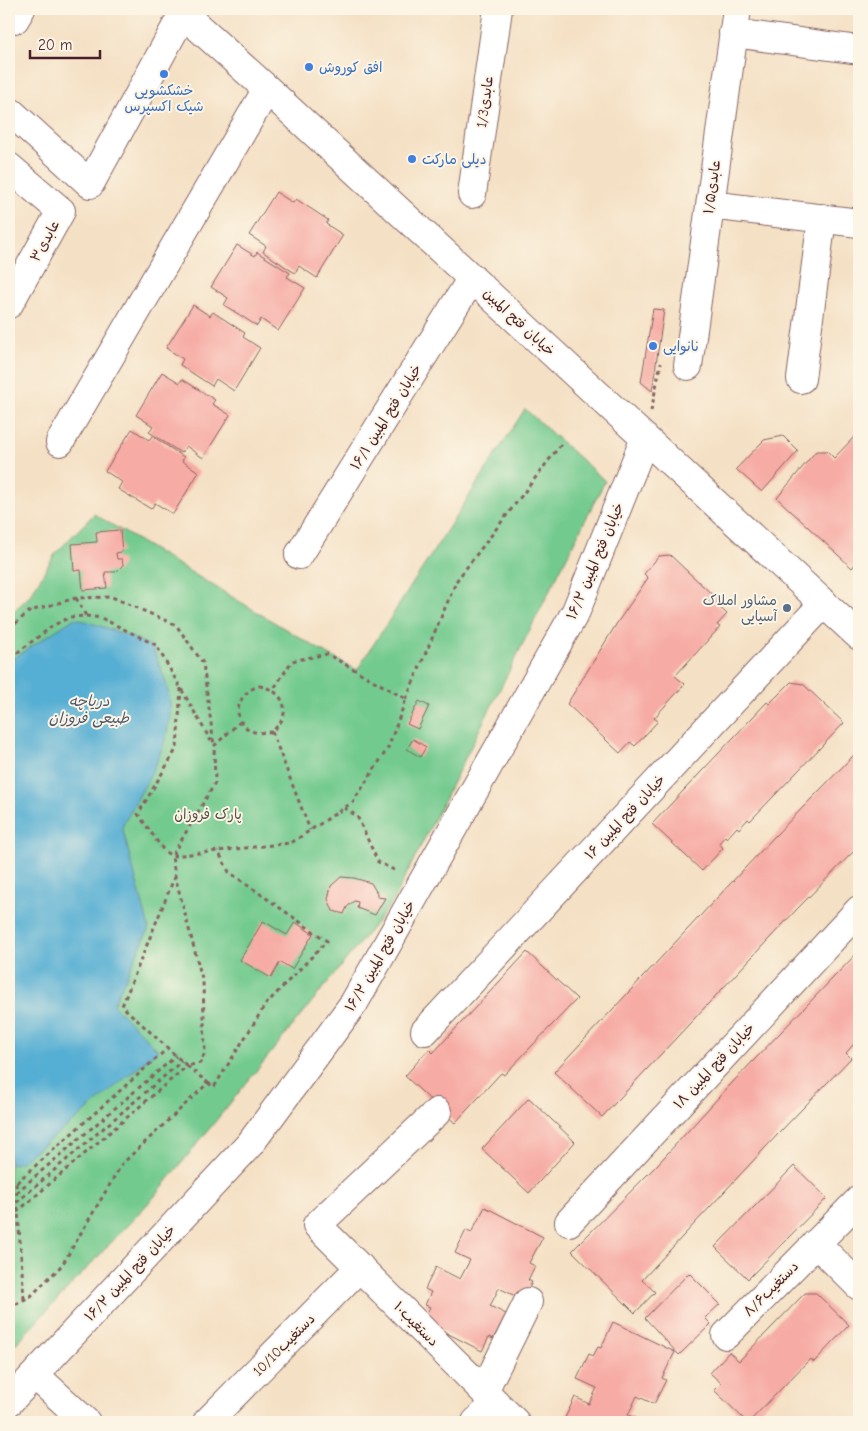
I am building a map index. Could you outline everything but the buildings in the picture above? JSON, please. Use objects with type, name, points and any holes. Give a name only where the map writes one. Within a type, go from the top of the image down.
[{"type":"street","name":"عابدی1/3","points":[[472,194],[498,9]]},
{"type":"street","name":"خیابان فتح المبین","points":[[181,11],[646,438],[846,616]]},
{"type":"street","points":[[12,113],[90,184],[181,11]]},
{"type":"street","points":[[735,21],[859,50]]},
{"type":"street","name":"عابدی۱/۵","points":[[688,366],[735,21]]},
{"type":"street","points":[[60,442],[267,88]]},
{"type":"street","name":"عابدی۳","points":[[9,167],[61,211],[9,304]]},
{"type":"street","points":[[710,205],[859,223]]},
{"type":"street","points":[[801,379],[822,218]]},
{"type":"street","name":"خیابان فتح المبین ۱۶/۱","points":[[299,556],[472,278]]},
{"type":"street","name":"خیابان فتح المبین ۱۶/۲","points":[[9,1402],[250,1144],[354,1003],[576,612],[646,438]]},
{"type":"street","name":"خیابان فتح المبین ۱۶","points":[[425,1031],[846,616]]},
{"type":"street","name":"خیابان فتح المبین ۱۸","points":[[569,1222],[859,910]]},
{"type":"street","name":"دستغیب۱۰","points":[[438,1112],[317,1225],[516,1422]]},
{"type":"street","name":"دستغیب۸/۶","points":[[726,1335],[859,1200]]},
{"type":"street","points":[[816,1243],[859,1286]]},
{"type":"street","name":"10/10دستغیب","points":[[207,1422],[360,1267]]},
{"type":"street","points":[[476,1422],[490,1397],[528,1302]]},
{"type":"street","points":[[35,1375],[86,1422]]},
{"type":"path","points":[[646,438],[662,359],[688,366]]},
{"type":"path","points":[[181,688],[177,748],[138,814],[164,851],[172,856],[290,843],[353,802],[388,748],[406,699],[457,580],[562,443]]},
{"type":"path","points":[[9,629],[30,611],[76,598],[112,597],[176,625],[203,663],[214,746],[215,783],[172,856],[175,876],[203,982],[205,1053],[200,1063],[187,1066],[18,1211],[9,1214]]},
{"type":"path","points":[[76,598],[86,616]]},
{"type":"path","points":[[9,651],[18,652],[54,625],[70,617],[86,616],[101,618],[156,645],[214,746]]},
{"type":"path","points":[[273,690],[292,661],[327,654],[406,699]]},
{"type":"path","points":[[259,686],[273,690],[283,702],[283,716],[280,723],[272,732],[260,733],[252,731],[241,721],[238,714],[240,699],[251,688],[259,686]]},
{"type":"path","points":[[214,746],[241,721]]},
{"type":"path","points":[[272,732],[310,830]]},
{"type":"path","points":[[344,808],[357,816],[378,862],[394,870]]},
{"type":"path","points":[[175,876],[122,1006],[187,1066],[214,1087],[266,1004],[327,940],[229,872],[218,851]]},
{"type":"path","points":[[9,1185],[16,1183],[168,1048]]},
{"type":"path","points":[[9,1194],[17,1192],[176,1056]]},
{"type":"path","points":[[9,1205],[18,1202],[182,1061]]},
{"type":"path","points":[[9,1308],[31,1296],[62,1265],[122,1164],[208,1083]]},
{"type":"path","points":[[16,1183],[24,1300]]},
{"type":"green space","name":"پارک فروزان","points":[[525,409],[605,481],[392,903],[155,1196],[9,1351],[9,615],[29,597],[55,554],[94,514],[327,654],[357,670]]},
{"type":"water","name":"دریاچه طبیعی فروزان","points":[[75,618],[124,634],[152,647],[169,695],[168,729],[163,746],[148,780],[122,827],[149,928],[113,1005],[158,1050],[77,1119],[20,1162],[9,1165],[9,659],[12,659]]},
{"type":"place","name":"افق کوروش","points":[[309,67]]},
{"type":"place","name":"خشکشویی شیک اکسپرس","points":[[164,74]]},
{"type":"place","name":"دیلی مارکت","points":[[412,159]]},
{"type":"place","name":"نانوایی","points":[[653,346]]},
{"type":"place","name":"مشاور املاک آسیایی","points":[[787,608]]}]
